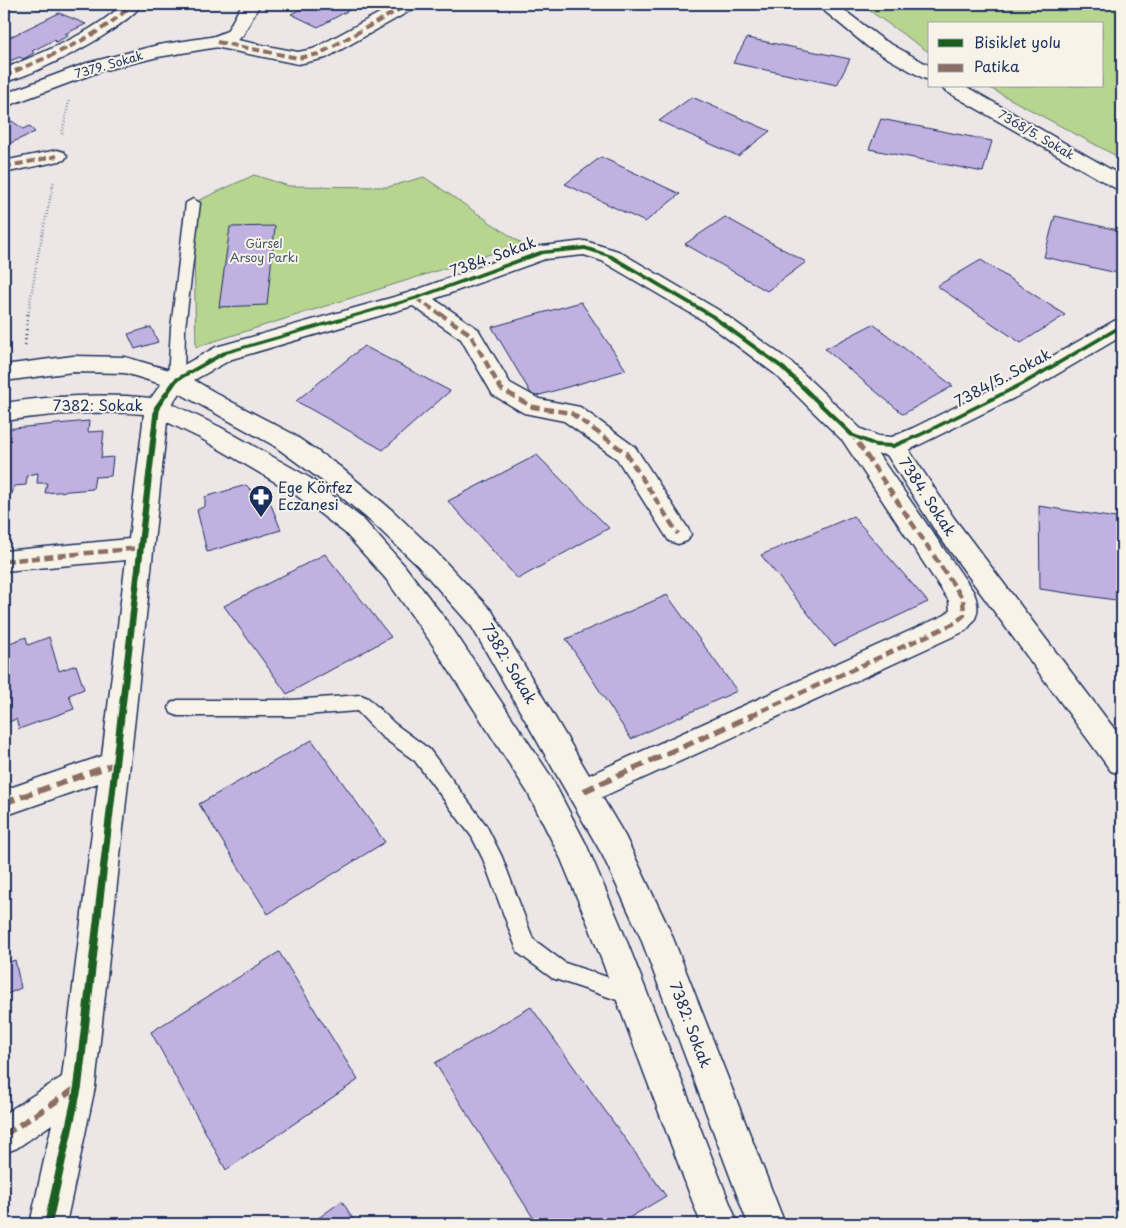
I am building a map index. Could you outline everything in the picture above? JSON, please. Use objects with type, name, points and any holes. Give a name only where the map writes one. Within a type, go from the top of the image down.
[{"type":"street","points":[[4,76],[67,48],[118,19],[133,4]]},
{"type":"street","points":[[217,42],[234,35],[251,4]]},
{"type":"street","points":[[217,42],[298,58],[319,54],[409,4]]},
{"type":"street","points":[[825,4],[875,43],[928,73]]},
{"type":"street","name":"7379. Sokak","points":[[4,101],[94,67],[158,51],[217,42]]},
{"type":"street","name":"7368/5. Sokak","points":[[954,88],[1122,184]]},
{"type":"street","points":[[4,167],[57,156]]},
{"type":"street","name":"7384. Sokak","points":[[157,406],[176,380],[224,353],[416,298],[542,252],[585,248],[610,256],[712,316],[783,368],[852,435],[875,445],[894,446],[945,525],[1122,762]]},
{"type":"street","points":[[416,298],[470,334],[501,389],[533,407],[571,413],[626,453],[678,534]]},
{"type":"street","name":"7384/5. Sokak","points":[[894,446],[1024,383],[1122,326]]},
{"type":"street","name":"7382: Sokak","points":[[13,371],[72,364],[125,365],[176,380],[219,406],[282,439],[322,468],[384,518],[426,558],[482,619],[584,791],[614,846],[655,933],[766,1224]]},
{"type":"street","name":"7382: Sokak","points":[[4,412],[53,404],[113,403],[157,406],[211,433],[300,485],[354,526],[395,572],[442,636],[539,784],[575,854],[632,995],[719,1224]]},
{"type":"street","points":[[48,1224],[78,1087],[157,406]]},
{"type":"street","points":[[584,791],[955,623],[964,615],[963,599],[852,435]]},
{"type":"street","points":[[4,561],[140,548]]},
{"type":"street","points":[[4,803],[115,764]]},
{"type":"street","points":[[4,1135],[78,1087]]},
{"type":"lane","points":[[176,380],[178,328],[193,203]]},
{"type":"lane","points":[[178,708],[292,708],[361,703],[388,730],[422,755],[479,832],[492,857],[525,946],[559,971],[632,995]]},
{"type":"path","points":[[13,371],[30,302],[39,248],[53,196],[57,156],[76,74]]},
{"type":"green space","points":[[860,4],[1122,4],[1122,159],[990,88],[1104,88],[1104,22],[928,22],[928,52]]},
{"type":"green space","name":"Gürsel Arsoy Parkı","points":[[254,175],[289,186],[388,187],[424,177],[522,244],[196,347],[193,203]]},
{"type":"building","points":[[310,4],[360,4],[318,27],[291,14]]},
{"type":"building","points":[[59,13],[86,24],[65,34],[68,36],[56,42],[54,40],[32,51],[34,53],[23,59],[20,57],[4,63],[4,40]]},
{"type":"building","points":[[747,38],[850,59],[837,85],[733,63]]},
{"type":"building","points":[[692,97],[770,131],[738,156],[659,121]]},
{"type":"building","points":[[881,119],[992,141],[983,172],[869,149]]},
{"type":"building","points":[[12,121],[23,129],[29,126],[35,132],[4,146],[4,125]]},
{"type":"building","points":[[601,157],[680,194],[645,222],[565,184]]},
{"type":"building","points":[[1055,216],[1122,231],[1122,274],[1044,257]]},
{"type":"building","points":[[725,217],[806,262],[767,291],[685,244]]},
{"type":"building","points":[[275,226],[267,305],[219,307],[230,227]]},
{"type":"building","points":[[981,260],[1065,315],[1021,343],[937,286]]},
{"type":"building","points":[[581,302],[626,370],[533,397],[492,327]]},
{"type":"building","points":[[873,324],[953,386],[903,414],[825,349]]},
{"type":"building","points":[[151,327],[158,342],[135,349],[128,334]]},
{"type":"building","points":[[364,346],[450,391],[383,450],[296,401]]},
{"type":"building","points":[[89,421],[88,432],[104,431],[101,458],[113,457],[111,476],[95,477],[93,489],[45,493],[47,483],[37,483],[38,473],[27,475],[26,485],[14,486],[12,494],[4,495],[4,429]]},
{"type":"building","points":[[537,455],[609,528],[518,579],[448,501]]},
{"type":"building","points":[[246,485],[253,492],[266,492],[281,530],[207,552],[197,510],[205,506],[205,497]]},
{"type":"building","points":[[1039,506],[1122,519],[1122,601],[1040,589]]},
{"type":"building","points":[[853,516],[928,602],[834,646],[761,555]]},
{"type":"building","points":[[325,554],[391,637],[287,694],[224,606]]},
{"type":"building","points":[[667,595],[737,691],[631,739],[566,639]]},
{"type":"building","points":[[26,637],[28,645],[49,637],[59,671],[76,665],[84,689],[69,695],[74,709],[19,729],[16,719],[4,724],[4,645]]},
{"type":"building","points":[[312,740],[385,842],[268,914],[199,804]]},
{"type":"building","points":[[279,952],[358,1080],[226,1170],[151,1032]]},
{"type":"building","points":[[15,960],[21,988],[5,995],[8,1012],[4,1013],[4,964]]},
{"type":"building","points":[[531,1007],[666,1196],[619,1224],[537,1224],[435,1063]]},
{"type":"building","points":[[342,1201],[356,1224],[310,1224]]},
{"type":"marked path","points":[[4,76],[90,36],[107,26],[133,4]]},
{"type":"marked path","points":[[217,42],[298,58],[319,54],[409,4]]},
{"type":"marked path","points":[[4,167],[57,156]]},
{"type":"marked path","points":[[416,298],[470,334],[501,389],[533,407],[571,413],[626,453],[678,534]]},
{"type":"marked path","points":[[584,791],[955,623],[964,615],[963,599],[854,437]]},
{"type":"marked path","points":[[4,561],[140,548]]},
{"type":"marked path","points":[[4,803],[115,764]]},
{"type":"marked path","points":[[4,1135],[78,1087]]},
{"type":"cycle path","points":[[48,1224],[78,1087],[157,407],[176,380],[224,353],[416,298],[542,252],[585,248],[610,256],[712,316],[783,368],[852,435],[875,445],[894,446],[922,434],[1024,383],[1122,326]]},
{"type":"place","name":"Ege Körfez Eczanesi","points":[[261,518]]}]
